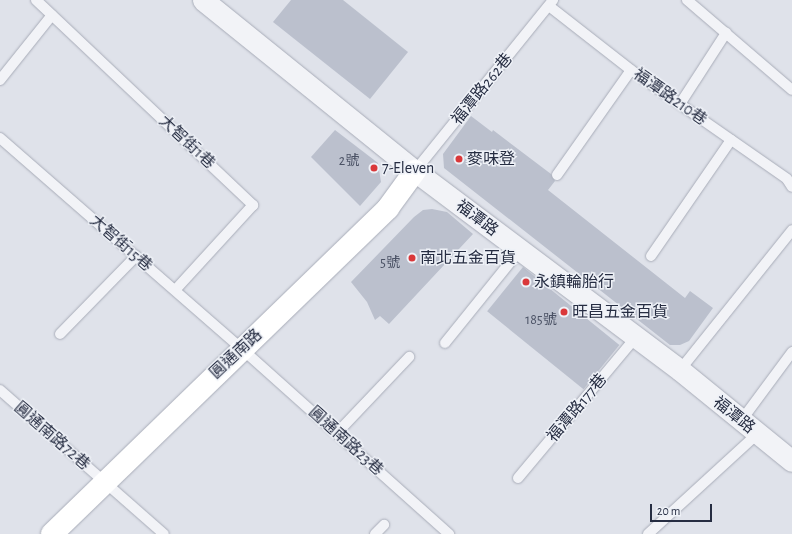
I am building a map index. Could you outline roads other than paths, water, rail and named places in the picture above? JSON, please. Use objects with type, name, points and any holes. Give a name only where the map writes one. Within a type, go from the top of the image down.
[{"type":"street","name":"福潭路","points":[[203,0],[415,171],[680,370],[740,421],[792,461]]},
{"type":"street","name":"圓通南路","points":[[52,534],[388,208],[415,171]]},
{"type":"lane","name":"大智街1巷","points":[[36,0],[253,205],[175,290]]},
{"type":"lane","points":[[687,0],[792,90]]},
{"type":"lane","name":"福潭路262巷","points":[[415,171],[551,3]]},
{"type":"lane","name":"福潭路210巷","points":[[551,3],[631,70],[788,179],[792,187]]},
{"type":"lane","points":[[0,80],[52,15]]},
{"type":"lane","points":[[680,104],[726,32]]},
{"type":"lane","points":[[557,175],[631,70]]},
{"type":"lane","name":"大智街15巷","points":[[0,138],[242,349]]},
{"type":"lane","points":[[651,256],[731,140]]},
{"type":"lane","points":[[680,370],[792,230]]},
{"type":"lane","points":[[445,343],[520,250]]},
{"type":"lane","points":[[60,334],[136,256]]},
{"type":"lane","name":"福潭路177巷","points":[[518,478],[636,337]]},
{"type":"lane","name":"圓通南路23巷","points":[[242,349],[449,534]]},
{"type":"lane","points":[[740,421],[792,352]]},
{"type":"lane","points":[[337,433],[409,358]]},
{"type":"lane","name":"圓通南路72巷","points":[[0,390],[164,534]]},
{"type":"lane","points":[[648,534],[757,434]]},
{"type":"lane","points":[[375,534],[384,525]]},
{"type":"place","name":"麥味登","points":[[459,159]]},
{"type":"place","name":"7-Eleven","points":[[374,168]]},
{"type":"place","name":"南北五金百貨","points":[[412,258]]},
{"type":"place","name":"永鎮輪胎行","points":[[526,282]]},
{"type":"place","name":"旺昌五金百貨","points":[[564,312]]}]
